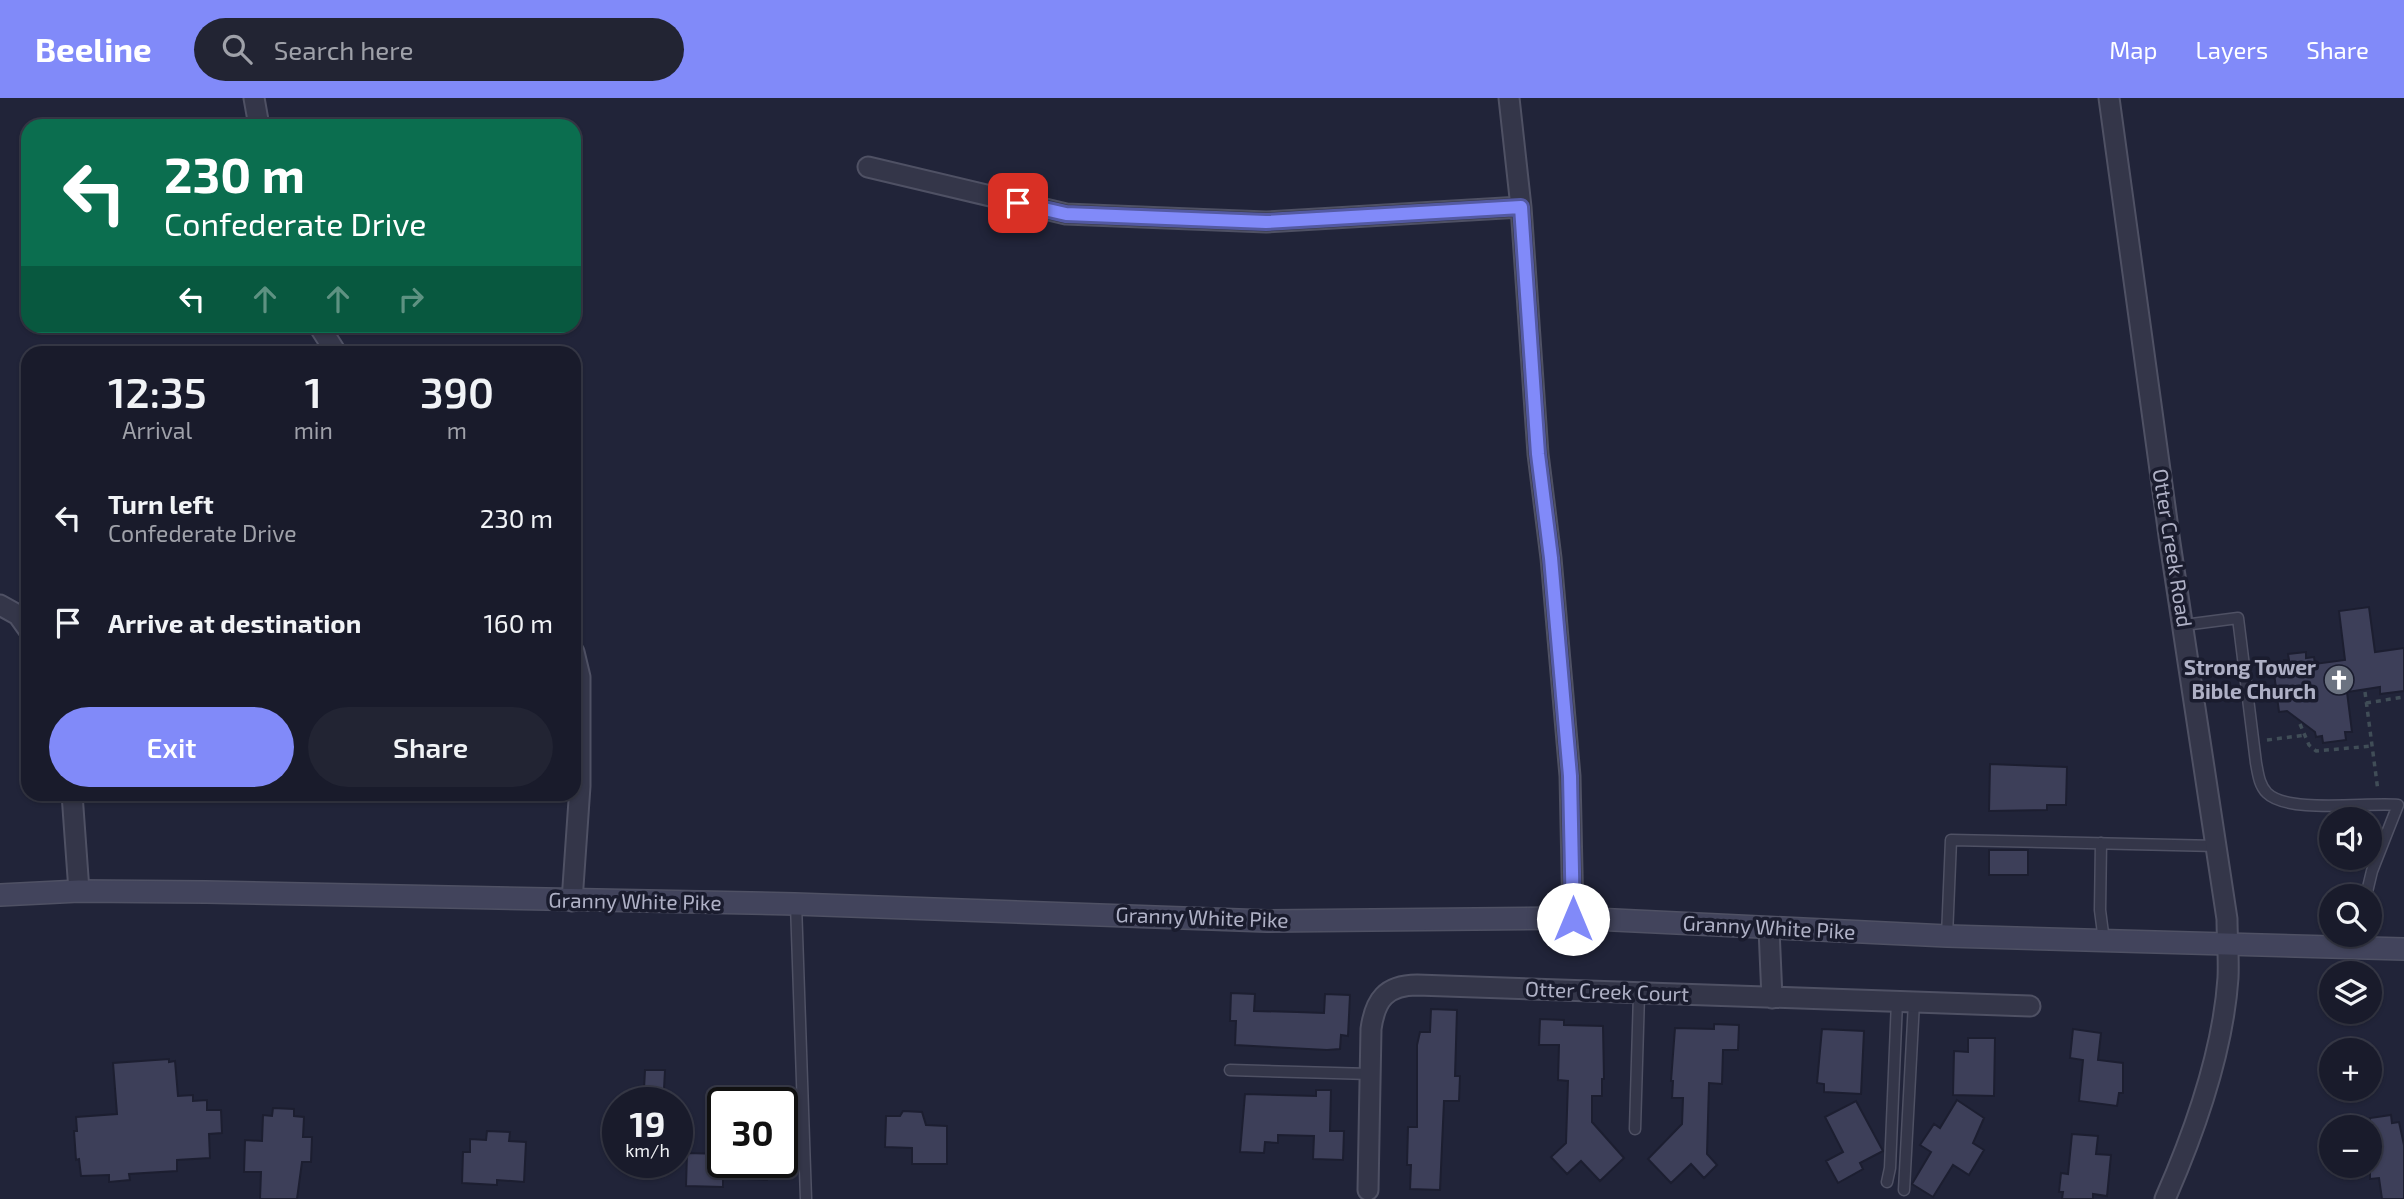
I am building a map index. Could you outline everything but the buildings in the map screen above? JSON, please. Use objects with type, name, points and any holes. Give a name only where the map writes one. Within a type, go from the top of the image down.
[{"type":"main road","name":"Granny White Pike","points":[[0,895],[79,891],[796,904],[1267,921],[1573,919],[2104,941],[2319,942]]},
{"type":"main road","name":"Granny White Pike","points":[[2382,945],[2404,949]]},
{"type":"street","points":[[254,98],[258,119]]},
{"type":"street","points":[[1509,98],[1521,207],[1538,454],[1551,558],[1569,766],[1573,919]]},
{"type":"street","name":"Otter Creek Road","points":[[2109,98],[2227,919],[2228,976],[2215,1052],[2189,1137],[2165,1199]]},
{"type":"street","points":[[868,167],[1066,214],[1266,222],[1521,207]]},
{"type":"street","points":[[0,605],[21,619]]},
{"type":"street","points":[[73,801],[79,891]]},
{"type":"street","points":[[572,901],[579,801]]},
{"type":"street","points":[[1769,929],[1772,999]]},
{"type":"street","name":"Otter Creek Court","points":[[1368,1189],[1373,1015],[1382,995],[1392,989],[1417,985],[2030,1006]]},
{"type":"lane","points":[[2184,625],[2238,618],[2253,742],[2262,785],[2275,799],[2309,804],[2401,805],[2369,884]]},
{"type":"lane","points":[[1947,936],[1951,840],[2218,846]]},
{"type":"lane","points":[[2101,843],[2100,910],[2104,941]]},
{"type":"lane","points":[[796,904],[806,1199]]},
{"type":"lane","points":[[1635,1129],[1639,994]]},
{"type":"lane","points":[[1887,1182],[1905,1001]]},
{"type":"lane","points":[[1904,1190],[1908,1098],[1905,1001]]},
{"type":"lane","points":[[1230,1070],[1371,1074]]},
{"type":"lane","points":[[1894,1098],[1908,1098]]},
{"type":"path","points":[[2365,692],[2380,803]]},
{"type":"path","points":[[2366,703],[2404,697]]},
{"type":"path","points":[[2300,724],[2310,747],[2318,752],[2372,746]]},
{"type":"path","points":[[2253,742],[2306,735]]},
{"type":"place","name":"Strong Tower Bible Church","points":[[2339,680]]},
{"type":"route","points":[[1018,203],[1066,214],[1266,222],[1521,207],[1538,454],[1551,558],[1570,776],[1573,919]]}]
